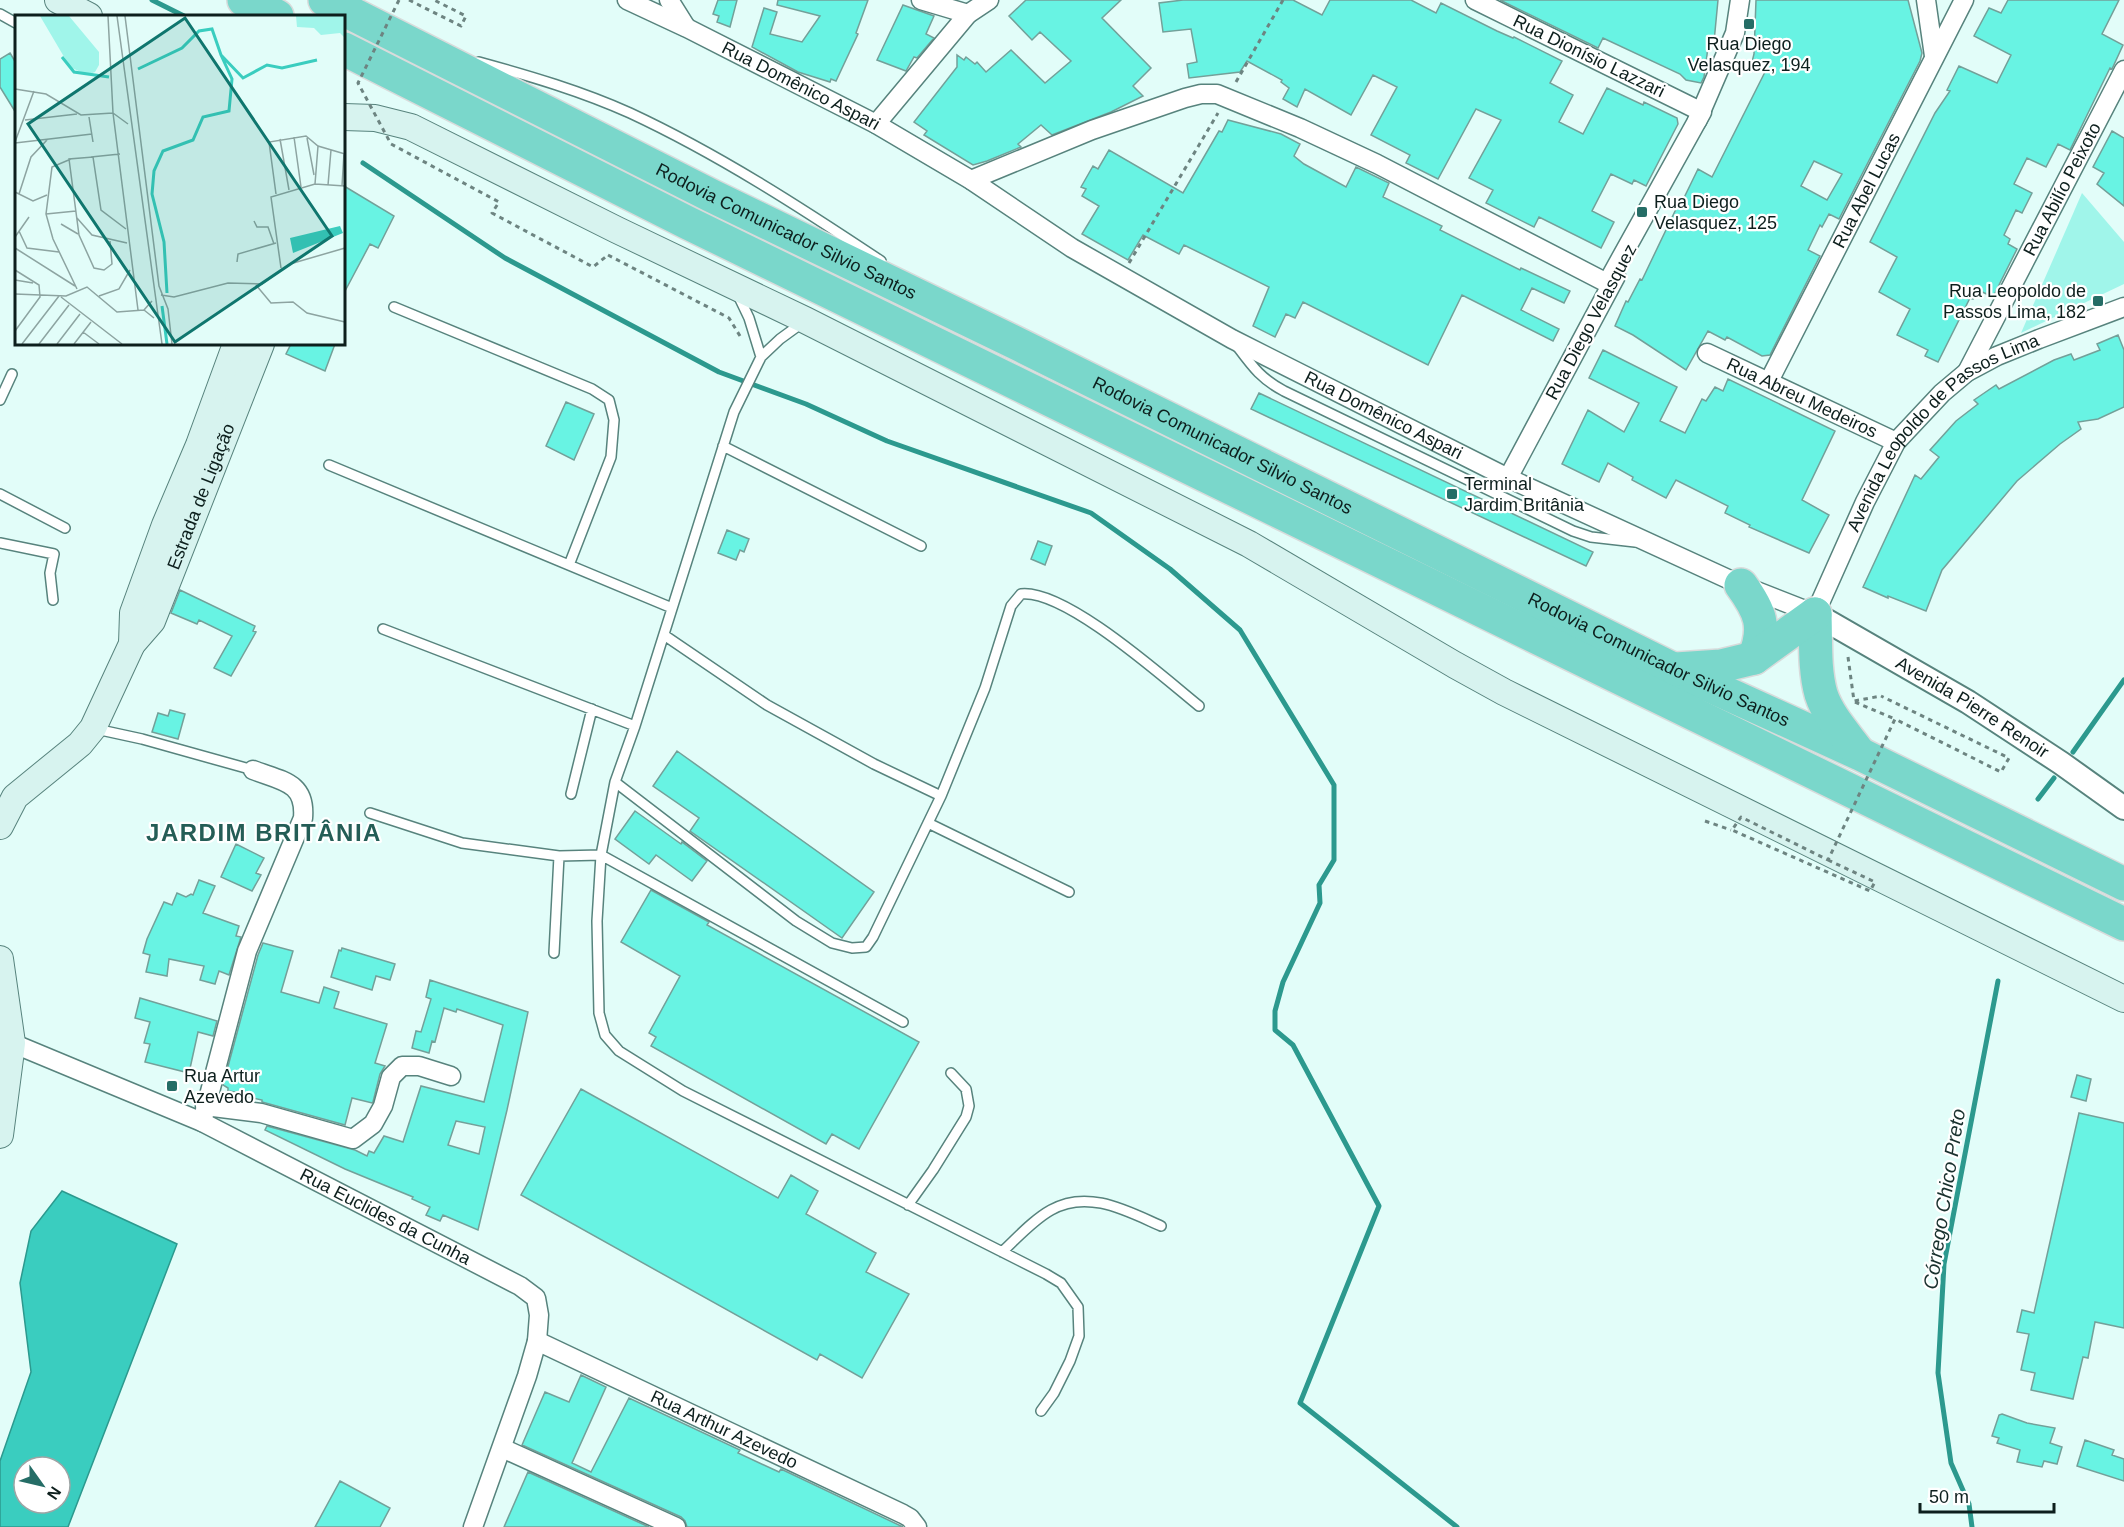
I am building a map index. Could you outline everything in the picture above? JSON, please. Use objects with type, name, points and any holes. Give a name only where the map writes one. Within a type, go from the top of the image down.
[{"type":"highway","points":[[244,0],[275,15]]},
{"type":"highway","name":"Rodovia Comunicador Silvio Santos","points":[[326,0],[374,13],[410,42],[712,196],[973,322],[1673,669],[1860,754],[2124,884]]},
{"type":"highway","name":"Rodovia Comunicador Silvio Santos","points":[[345,50],[688,223],[2124,924]]},
{"type":"highway","points":[[1741,585],[1759,613],[1762,629],[1760,644],[1754,658]]},
{"type":"highway","points":[[1673,669],[1721,666],[1754,658],[1815,614]]},
{"type":"highway","points":[[1815,614],[1817,675],[1822,696],[1831,714],[1860,754]]},
{"type":"highway","points":[[1936,832],[2124,942]]},
{"type":"main road","points":[[58,0],[87,15]]},
{"type":"main road","points":[[345,117],[375,118],[411,127],[735,288],[805,320],[1249,544],[1504,692],[2124,999]]},
{"type":"main road","points":[[345,136],[375,118]]},
{"type":"main road","name":"Estrada de Ligação","points":[[132,644],[133,614],[165,525],[199,446],[236,345]]},
{"type":"main road","name":"Estrada de Ligação","points":[[0,826],[8,797],[80,744],[93,728],[132,644],[152,621],[261,345]]},
{"type":"main road","points":[[0,959],[12,1043],[0,1135]]},
{"type":"street","name":"Rua Domênico Aspari","points":[[627,0],[876,124],[971,180],[1072,248],[1232,339],[1508,478],[1741,585],[1815,614]]},
{"type":"street","points":[[669,0],[687,28]]},
{"type":"street","points":[[921,0],[969,15]]},
{"type":"street","points":[[876,124],[969,15],[988,0]]},
{"type":"street","name":"Rua Dionísio Lazzari","points":[[1475,0],[1702,112]]},
{"type":"street","name":"Rua Diego Velasquez","points":[[1508,478],[1702,112],[1735,33],[1740,0]]},
{"type":"street","points":[[1926,0],[1934,56]]},
{"type":"street","name":"Rua Abel Lucas","points":[[1768,381],[1964,0]]},
{"type":"street","name":"Rua Abilío Peixoto","points":[[1967,372],[2124,70]]},
{"type":"street","points":[[971,180],[1092,130],[1185,98],[1201,94],[1217,94],[1377,165],[1607,283],[1702,112]]},
{"type":"street","name":"Avenida Leopoldo de Passos Lima","points":[[1815,614],[1865,502],[1896,442],[1942,393],[1967,372],[1997,356],[2124,307]]},
{"type":"street","name":"Rua Abreu Medeiros","points":[[1707,352],[1896,442]]},
{"type":"street","name":"Avenida Pierre Renoir","points":[[1815,614],[1968,702],[2061,763],[2124,808]]},
{"type":"street","points":[[253,770],[287,783],[298,790],[304,804],[303,818],[247,951],[204,1114],[261,1113],[353,1139],[373,1124],[383,1106],[391,1077],[402,1066],[419,1066],[451,1076]]},
{"type":"street","name":"Rua Euclides da Cunha","points":[[12,1043],[204,1114],[520,1286],[536,1298],[539,1315],[537,1341],[473,1527]]},
{"type":"street","name":"Rua Arthur Azevedo","points":[[537,1341],[913,1523]]},
{"type":"street","points":[[502,1448],[676,1527]]},
{"type":"lane","points":[[0,14],[15,22]]},
{"type":"lane","points":[[410,42],[455,55]]},
{"type":"lane","points":[[466,58],[555,84],[638,117],[699,148],[792,201],[887,265]]},
{"type":"lane","points":[[906,278],[973,322]]},
{"type":"lane","points":[[735,288],[748,318],[758,361]]},
{"type":"lane","points":[[394,307],[592,389],[609,400],[614,420],[611,457],[568,565]]},
{"type":"lane","points":[[805,320],[780,339],[758,361],[734,412],[636,726],[615,782],[601,855],[597,932],[599,1013],[605,1035],[619,1051],[683,1091],[1060,1283],[1078,1307],[1079,1336],[1054,1393],[1041,1411]]},
{"type":"lane","points":[[1232,339],[1256,372],[1267,382],[1573,531],[1607,540],[1656,544]]},
{"type":"lane","points":[[0,400],[12,374]]},
{"type":"lane","points":[[723,446],[921,546]]},
{"type":"lane","points":[[329,465],[672,608]]},
{"type":"lane","points":[[0,494],[65,528]]},
{"type":"lane","points":[[0,543],[54,554],[50,573],[53,600]]},
{"type":"lane","points":[[615,782],[796,921],[832,943],[852,948],[866,947],[873,938],[941,796],[985,688],[1011,606],[1021,594],[1033,593],[1085,617],[1199,706]]},
{"type":"lane","points":[[383,629],[636,726]]},
{"type":"lane","points":[[664,635],[767,705],[874,764],[941,796]]},
{"type":"lane","points":[[571,794],[592,710]]},
{"type":"lane","points":[[93,728],[142,739],[253,770]]},
{"type":"lane","points":[[370,813],[462,843],[559,856],[601,855],[903,1023]]},
{"type":"lane","points":[[928,823],[1069,892]]},
{"type":"lane","points":[[554,953],[559,856]]},
{"type":"lane","points":[[908,1205],[966,1117],[969,1106],[966,1089],[951,1073]]},
{"type":"lane","points":[[1002,1252],[1051,1210],[1070,1202],[1101,1202],[1126,1210],[1161,1226]]},
{"type":"path","points":[[399,0],[357,83],[391,144],[499,202],[492,213],[593,267],[609,255],[729,318],[758,361]]},
{"type":"path","points":[[409,0],[461,26],[466,16],[434,0]]},
{"type":"path","points":[[1121,276],[1283,0]]},
{"type":"path","points":[[1848,657],[1854,701]]},
{"type":"path","points":[[1881,696],[2009,758],[2001,772],[1854,701],[1881,696]]},
{"type":"path","points":[[1828,860],[1895,719]]},
{"type":"path","points":[[1705,821],[1732,830],[1870,891],[1875,882],[1741,817],[1732,830]]},
{"type":"shaded area","points":[[2082,193],[2124,242],[2124,284],[2021,333]]},
{"type":"shaded area","points":[[62,1191],[177,1244],[68,1527],[0,1527],[0,1461],[31,1372],[20,1283],[31,1231]]},
{"type":"building","points":[[718,0],[737,0],[730,27],[717,22],[719,16],[713,14]]},
{"type":"building","points":[[778,0],[868,0],[856,33],[858,34],[836,81],[831,79],[830,82],[798,72],[752,47],[764,8],[777,12],[770,34],[802,42],[820,16],[777,5]]},
{"type":"building","points":[[1026,0],[1121,0],[1102,18],[1151,68],[1133,86],[1143,96],[1111,112],[1052,135],[1041,125],[1018,144],[1021,147],[973,165],[924,135],[927,131],[914,122],[957,67],[957,55],[964,60],[966,57],[975,64],[977,62],[986,72],[1011,50],[1045,83],[1071,61],[1040,32],[1032,40],[1009,16]]},
{"type":"building","points":[[1183,0],[1293,0],[1322,15],[1330,0],[1411,0],[1436,13],[1441,3],[1562,61],[1550,83],[1573,95],[1559,122],[1583,134],[1607,88],[1677,118],[1678,124],[1646,186],[1634,180],[1632,184],[1611,174],[1592,211],[1614,222],[1601,248],[1539,217],[1534,227],[1486,203],[1493,190],[1469,178],[1501,120],[1476,109],[1438,179],[1406,163],[1410,155],[1371,135],[1397,87],[1373,75],[1351,115],[1305,89],[1297,107],[1283,99],[1289,88],[1281,82],[1282,80],[1247,61],[1240,72],[1189,78],[1187,64],[1197,62],[1191,29],[1163,32],[1159,3]]},
{"type":"building","points":[[1500,0],[1718,0],[1714,42],[1709,40],[1704,77],[1701,83],[1686,80],[1680,74],[1603,38],[1598,48]]},
{"type":"building","points":[[1756,0],[1908,0],[1922,53],[1839,219],[1829,214],[1822,227],[1820,225],[1808,250],[1820,256],[1770,355],[1762,356],[1727,337],[1725,340],[1708,331],[1686,370],[1633,335],[1615,326],[1626,301],[1628,302],[1640,279],[1642,280],[1698,169],[1712,177],[1766,70],[1751,66],[1754,54]],"holes":[[[1814,161],[1842,174],[1827,200],[1801,186]]]},
{"type":"building","points":[[2008,0],[2119,0],[2102,34],[2123,45],[2070,150],[2058,144],[2046,167],[2027,158],[2014,184],[2032,193],[2022,213],[2016,210],[2004,235],[2010,239],[2008,244],[2017,249],[1993,297],[1978,290],[1973,299],[1970,298],[1938,362],[1925,356],[1928,350],[1897,335],[1910,309],[1879,292],[1897,257],[1870,242],[1935,113],[1950,91],[1947,90],[1959,66],[1997,83],[2011,55],[1974,36],[1989,8],[2001,13]]},
{"type":"building","points":[[903,5],[934,16],[926,34],[934,38],[917,58],[914,57],[906,71],[877,60]]},
{"type":"building","points":[[10,53],[15,61],[15,111],[0,87],[0,59]]},
{"type":"building","points":[[1228,120],[1281,134],[1300,144],[1294,156],[1346,187],[1356,167],[1389,183],[1383,197],[1442,226],[1440,230],[1520,270],[1521,268],[1570,291],[1564,303],[1532,288],[1521,310],[1559,329],[1553,341],[1462,295],[1428,365],[1303,302],[1295,318],[1286,314],[1275,337],[1253,326],[1269,287],[1184,245],[1179,254],[1143,235],[1128,260],[1082,234],[1099,206],[1082,196],[1086,189],[1081,187],[1093,166],[1098,169],[1109,150],[1183,193],[1219,131],[1222,132]]},
{"type":"building","points":[[2112,131],[2124,138],[2124,206],[2097,184],[2104,173],[2093,167]]},
{"type":"building","points":[[345,187],[394,216],[378,248],[370,244],[345,291]]},
{"type":"building","points":[[2118,335],[2124,350],[2124,407],[2098,419],[2078,422],[2081,429],[2017,481],[1942,570],[1926,611],[1863,587],[1915,475],[1921,479],[1939,457],[1930,450],[1956,421],[1978,404],[1974,400],[1996,385],[1999,389],[2054,360],[2071,354],[2074,360],[2100,350],[2097,344]]},
{"type":"building","points":[[290,345],[335,345],[325,371],[286,354]]},
{"type":"building","points":[[1603,350],[1677,387],[1660,421],[1685,433],[1702,399],[1706,401],[1715,387],[1723,391],[1728,379],[1835,431],[1802,500],[1829,515],[1809,553],[1749,527],[1750,525],[1725,513],[1728,506],[1676,480],[1666,498],[1632,480],[1633,477],[1608,463],[1599,482],[1562,464],[1588,410],[1624,432],[1639,403],[1589,378]]},
{"type":"building","name":"Terminal Jardim Britânia","points":[[1259,393],[1593,552],[1586,566],[1251,409]]},
{"type":"building","points":[[566,402],[594,414],[574,460],[546,446]]},
{"type":"building","points":[[727,530],[749,539],[744,552],[740,550],[736,560],[718,553]]},
{"type":"building","points":[[1038,541],[1052,546],[1045,565],[1031,559]]},
{"type":"building","points":[[180,590],[255,626],[253,631],[256,632],[231,676],[214,668],[232,636],[199,620],[197,624],[171,613]]},
{"type":"building","points":[[170,710],[185,714],[178,739],[152,732],[158,713],[168,716]]},
{"type":"building","points":[[677,751],[874,892],[842,938],[690,831],[699,818],[653,786]]},
{"type":"building","points":[[635,811],[707,861],[692,881],[656,855],[649,864],[615,839]]},
{"type":"building","points":[[236,844],[264,858],[256,873],[261,875],[252,891],[221,877]]},
{"type":"building","points":[[199,880],[215,886],[203,913],[239,926],[236,936],[241,937],[229,975],[219,971],[215,984],[200,980],[204,966],[169,959],[167,976],[146,972],[150,955],[143,953],[164,902],[172,905],[177,893],[186,897],[193,895]]},
{"type":"building","points":[[651,890],[709,922],[707,925],[919,1042],[859,1149],[832,1134],[826,1144],[651,1046],[656,1037],[649,1033],[680,976],[621,942]]},
{"type":"building","points":[[263,943],[293,951],[281,992],[319,1003],[324,987],[339,992],[334,1008],[387,1024],[375,1063],[385,1066],[380,1074],[373,1102],[352,1098],[345,1125],[235,1094],[236,1092],[228,1091],[228,1088],[223,1085]]},
{"type":"building","points":[[342,948],[395,964],[390,980],[376,976],[372,990],[331,977],[339,950],[341,951]]},
{"type":"building","points":[[430,980],[528,1012],[478,1230],[443,1215],[440,1221],[426,1215],[430,1207],[412,1199],[413,1197],[345,1169],[265,1130],[267,1126],[355,1150],[367,1156],[369,1151],[374,1153],[384,1136],[403,1142],[421,1086],[484,1102],[503,1025],[457,1009],[456,1012],[444,1008],[435,1042],[432,1041],[429,1053],[412,1048],[416,1031],[421,1032],[431,999],[426,997]],"holes":[[[456,1121],[485,1127],[479,1154],[448,1145]]]},
{"type":"building","points":[[140,998],[217,1021],[213,1036],[198,1032],[189,1073],[145,1062],[150,1044],[144,1043],[150,1022],[135,1018]]},
{"type":"building","points":[[2077,1075],[2091,1079],[2086,1101],[2071,1097]]},
{"type":"building","points":[[581,1089],[778,1198],[791,1175],[818,1191],[806,1214],[876,1253],[866,1272],[909,1294],[862,1378],[820,1354],[817,1360],[521,1195]]},
{"type":"building","points":[[2079,1113],[2124,1123],[2124,1328],[2095,1322],[2088,1358],[2083,1357],[2073,1399],[2031,1390],[2035,1373],[2021,1370],[2029,1334],[2017,1332],[2022,1310],[2034,1313]]},
{"type":"building","points":[[581,1375],[606,1387],[572,1463],[591,1472],[629,1398],[740,1450],[738,1453],[779,1472],[781,1469],[903,1527],[687,1527],[681,1517],[522,1445],[545,1392],[569,1402]]},
{"type":"building","points":[[1999,1415],[2027,1423],[2055,1428],[2050,1443],[2062,1447],[2057,1464],[2044,1461],[2042,1467],[2017,1462],[2020,1450],[1997,1443],[1999,1438],[1992,1436]]},
{"type":"building","points":[[2085,1440],[2114,1450],[2112,1455],[2124,1459],[2124,1481],[2077,1466]]},
{"type":"building","points":[[528,1472],[649,1527],[504,1527]]},
{"type":"building","points":[[340,1481],[390,1508],[380,1527],[315,1527]]},
{"type":"waterway","points":[[152,0],[182,15]]},
{"type":"waterway","points":[[363,163],[505,258],[719,372],[806,404],[887,441],[1091,513],[1170,569],[1240,630],[1334,785],[1334,860],[1319,885],[1320,903],[1283,982],[1275,1011],[1275,1030],[1293,1045],[1379,1206],[1300,1403],[1457,1527]]},
{"type":"waterway","name":"Córrego Chico Preto","points":[[2073,752],[2124,680]]},
{"type":"waterway","name":"Córrego Chico Preto","points":[[2038,799],[2054,778]]},
{"type":"waterway","name":"Córrego Chico Preto","points":[[1972,1527],[1969,1504],[1951,1463],[1938,1373],[1944,1264],[1998,981]]},
{"type":"place","name":"Rua Diego Velasquez, 194","points":[[1749,24]]},
{"type":"place","name":"Rua Diego Velasquez, 125","points":[[1642,212]]},
{"type":"place","name":"Rua Leopoldo de Passos Lima, 182","points":[[2098,301]]},
{"type":"place","name":"Terminal Jardim Britânia","points":[[1452,494]]},
{"type":"place","name":"Rua Artur Azevedo","points":[[172,1086]]},
{"type":"district","name":"JARDIM BRITÂNIA","points":[[264,833]]}]
